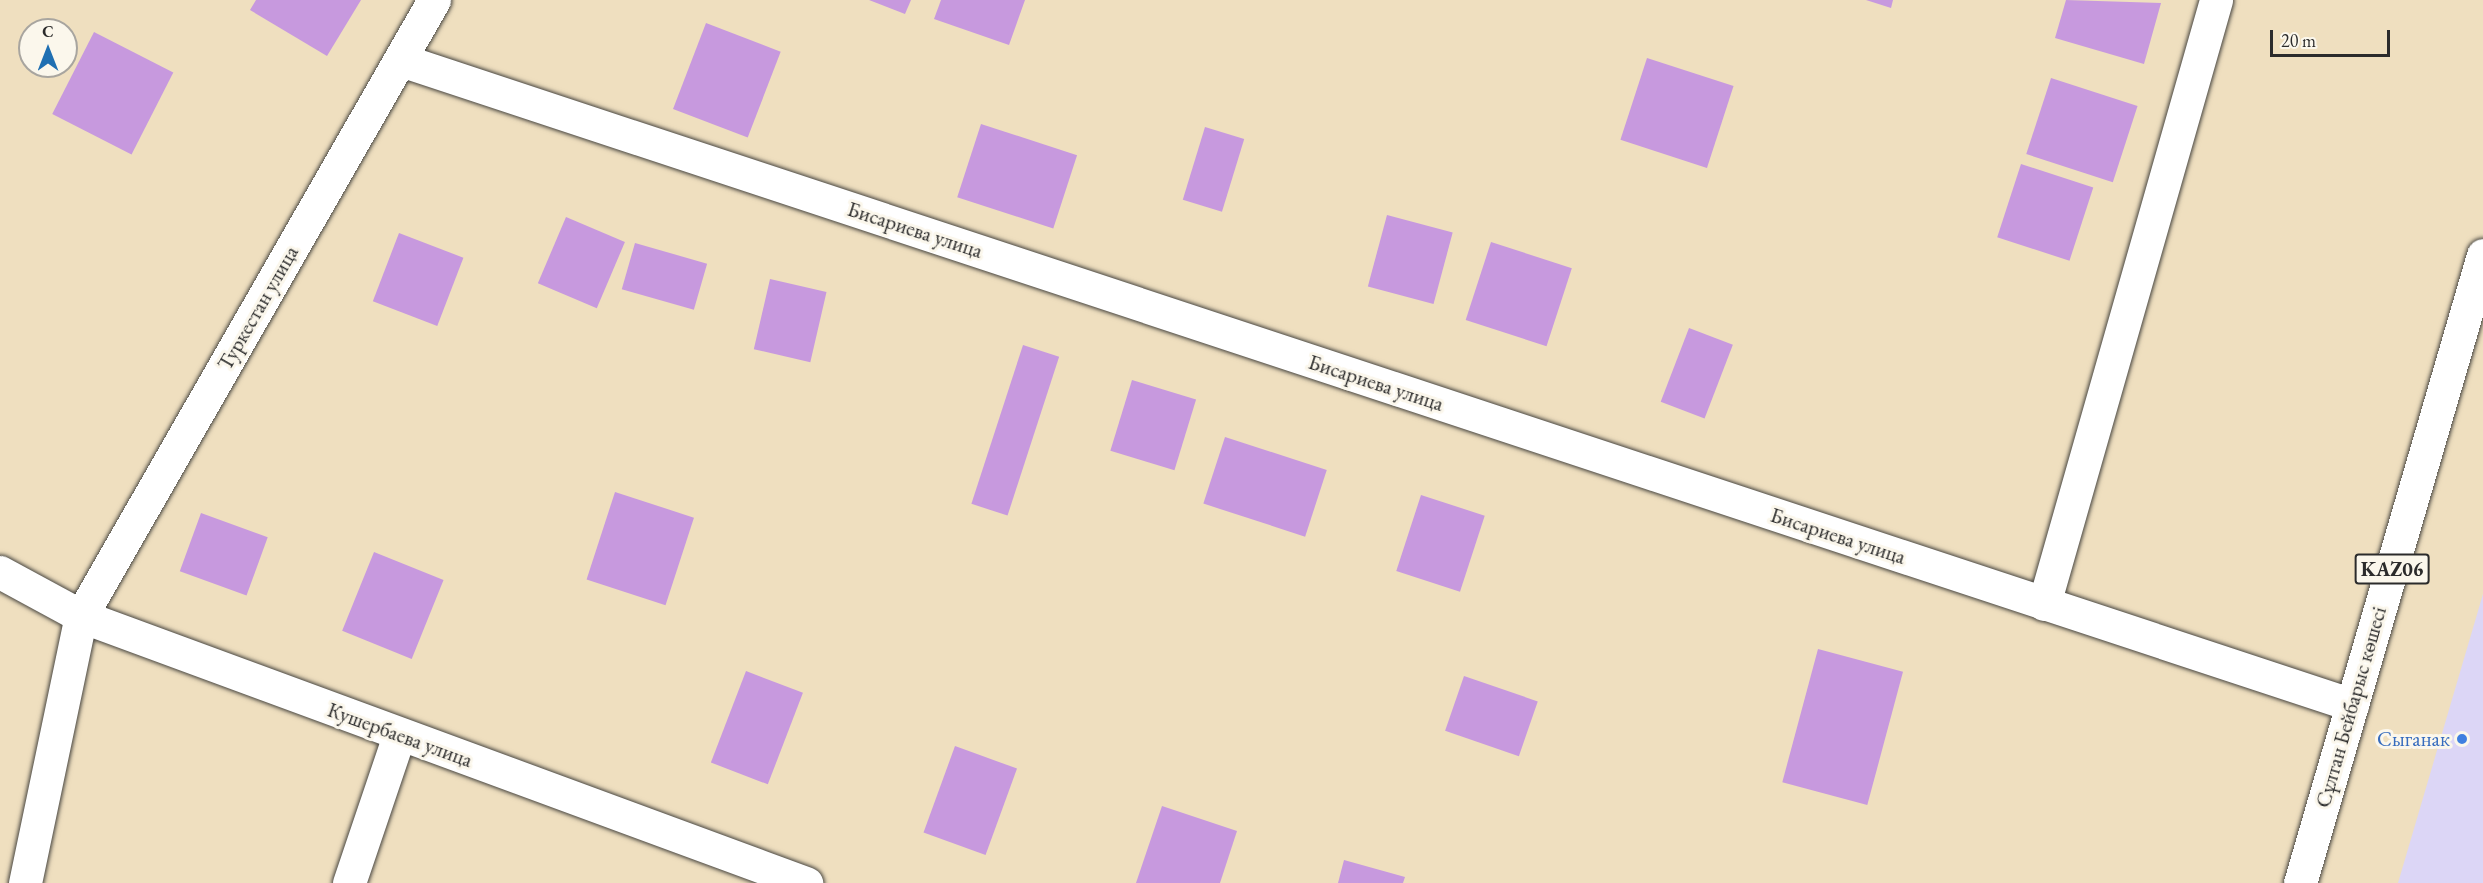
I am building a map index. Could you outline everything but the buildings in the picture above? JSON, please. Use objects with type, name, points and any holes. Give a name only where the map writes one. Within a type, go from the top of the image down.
[{"type":"street","name":"Туркестан улица","points":[[25,883],[81,616],[434,0]]},
{"type":"street","points":[[2044,604],[2216,0]]},
{"type":"street","name":"Бисариева улица","points":[[401,60],[2352,705]]},
{"type":"street","name":"Сұлтан Бейбарыс көшесі","points":[[2300,883],[2483,255]]},
{"type":"street","name":"Кушербаева улица","points":[[3,577],[81,616],[806,883]]},
{"type":"street","points":[[349,883],[399,735]]},
{"type":"street","points":[[0,878],[16,883]]},
{"type":"shaded area","name":"Сыганак","points":[[2483,594],[2483,883],[2398,883]]},
{"type":"place","name":"Сыганак","points":[[2462,739]]}]
